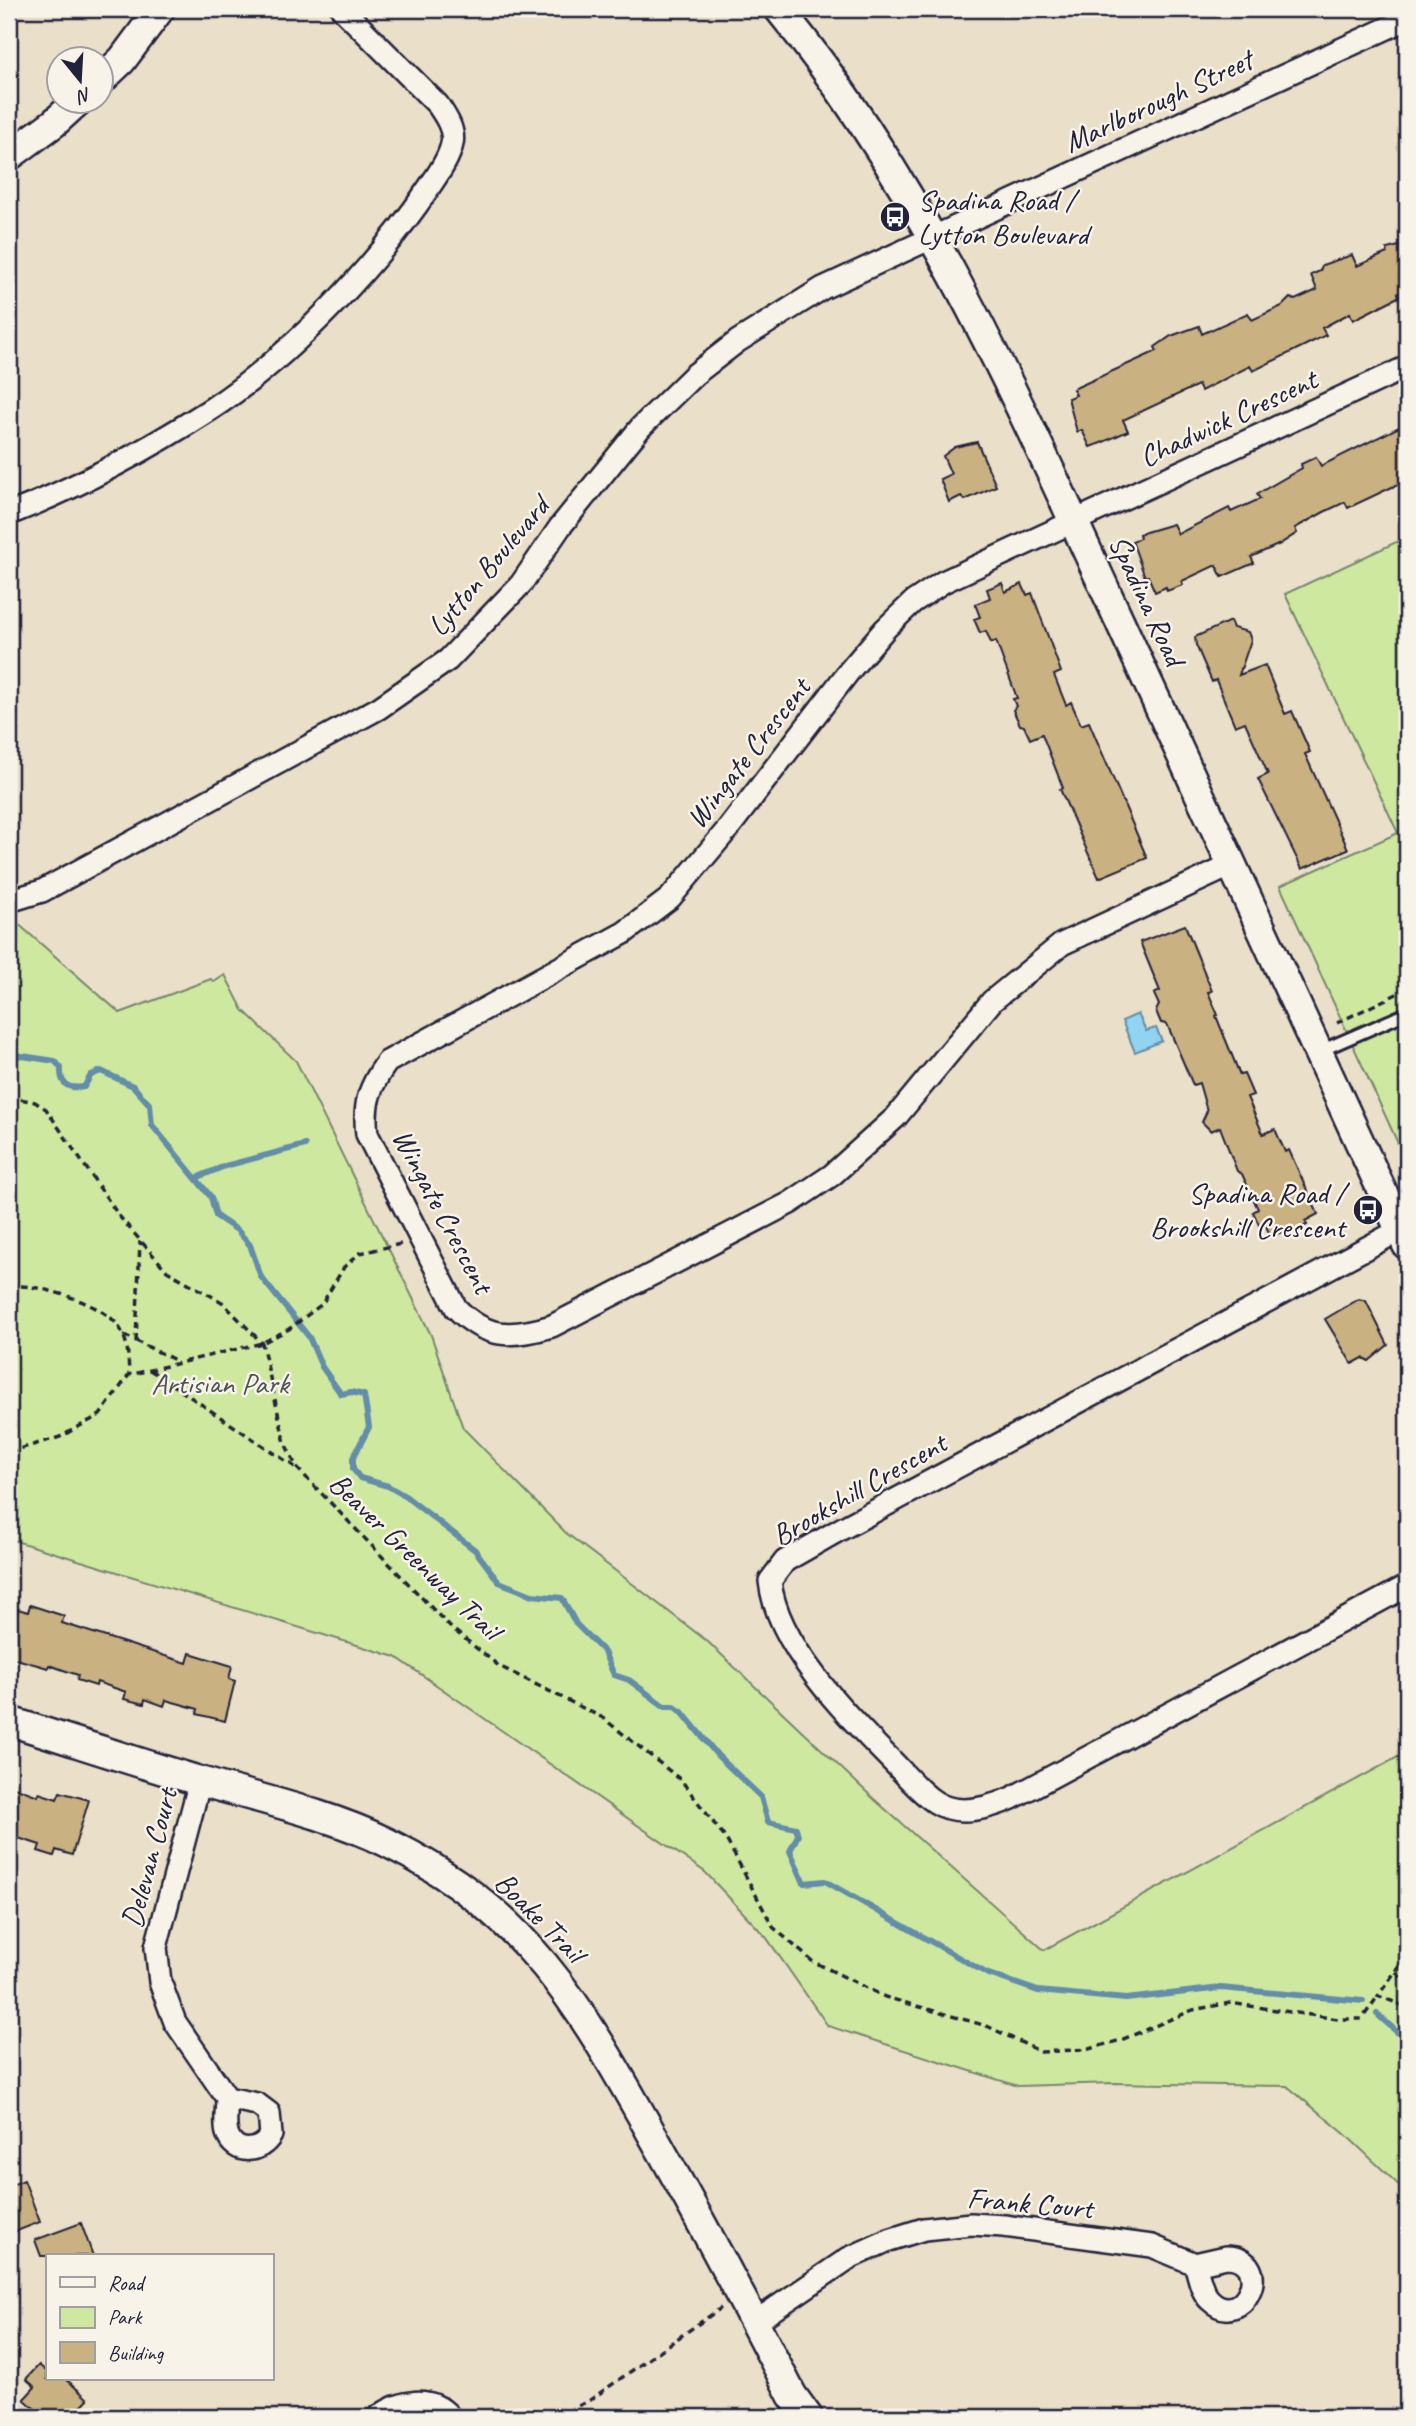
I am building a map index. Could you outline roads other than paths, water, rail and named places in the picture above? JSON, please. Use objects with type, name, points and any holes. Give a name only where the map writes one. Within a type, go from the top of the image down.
[{"type":"street","points":[[116,66],[160,9]]},
{"type":"street","points":[[9,514],[114,468],[213,407],[268,364],[322,314],[405,223],[420,201],[442,167],[453,143],[450,123],[439,105],[342,9]]},
{"type":"street","name":"Spadina Road","points":[[779,9],[829,71],[857,112],[934,236],[1005,374],[1404,1238]]},
{"type":"street","name":"Marlborough Street","points":[[934,236],[1407,19]]},
{"type":"street","points":[[9,156],[62,116]]},
{"type":"street","name":"Lytton Boulevard","points":[[9,901],[42,891],[379,708],[414,685],[476,633],[521,584],[560,527],[641,427],[694,375],[738,341],[823,288],[934,236]]},
{"type":"street","name":"Chadwick Crescent","points":[[1075,523],[1407,367]]},
{"type":"street","name":"Wingate Crescent","points":[[1075,523],[943,582],[913,603],[850,670],[727,830],[670,898],[624,933],[387,1062],[370,1085],[365,1116],[367,1134],[456,1308],[469,1321],[497,1334],[521,1336],[552,1326],[790,1203],[832,1175],[896,1117],[992,1001],[1062,944],[1232,865]]},
{"type":"street","name":"Brookshill Crescent","points":[[1404,1238],[841,1529],[785,1561],[770,1581],[775,1609],[807,1665],[851,1721],[936,1803],[971,1810],[991,1807],[1012,1798],[1407,1586]]},
{"type":"street","name":"Boake Trail","points":[[9,1721],[316,1814],[384,1842],[453,1880],[517,1933],[548,1965],[589,2022],[741,2295],[792,2395],[808,2417]]},
{"type":"street","name":"Delevan Court","points":[[200,1781],[156,1947],[160,1982],[176,2022],[227,2098]]},
{"type":"street","name":"Frank Court","points":[[755,2322],[849,2258],[889,2240],[925,2229],[971,2224],[1004,2226],[1152,2246],[1195,2264]]},
{"type":"street","points":[[378,2417],[394,2405],[414,2402],[443,2408],[450,2417]]},
{"type":"lane","points":[[1318,1052],[1407,1013]]},
{"type":"water","points":[[1138,1014],[1146,1031],[1156,1028],[1162,1041],[1135,1052],[1122,1021]]},
{"type":"waterway","points":[[9,1054],[55,1061],[61,1068],[64,1082],[69,1086],[84,1087],[91,1075],[101,1071],[133,1086],[150,1105],[152,1125],[211,1197],[216,1216],[237,1230],[250,1245],[261,1277],[309,1337],[322,1367],[341,1394],[351,1392],[364,1395],[369,1427],[353,1458],[353,1469],[360,1478],[388,1486],[405,1496],[475,1550],[499,1582],[532,1595],[562,1598],[576,1624],[604,1652],[614,1675],[629,1680],[664,1706],[673,1706],[682,1712],[718,1756],[761,1797],[768,1822],[796,1828],[798,1835],[790,1851],[804,1883],[825,1881],[986,1973],[1038,1991],[1126,1999],[1221,1988],[1363,2001]]},
{"type":"waterway","points":[[196,1178],[225,1166],[305,1145]]},
{"type":"waterway","points":[[1377,2014],[1407,2041]]},
{"type":"place","name":"Spadina Road / Lytton Boulevard","points":[[895,217]]},
{"type":"place","name":"Spadina Road / Brookshill Crescent","points":[[1368,1210]]},
{"type":"park label","name":"Artisian Park","points":[[220,1383]]}]
